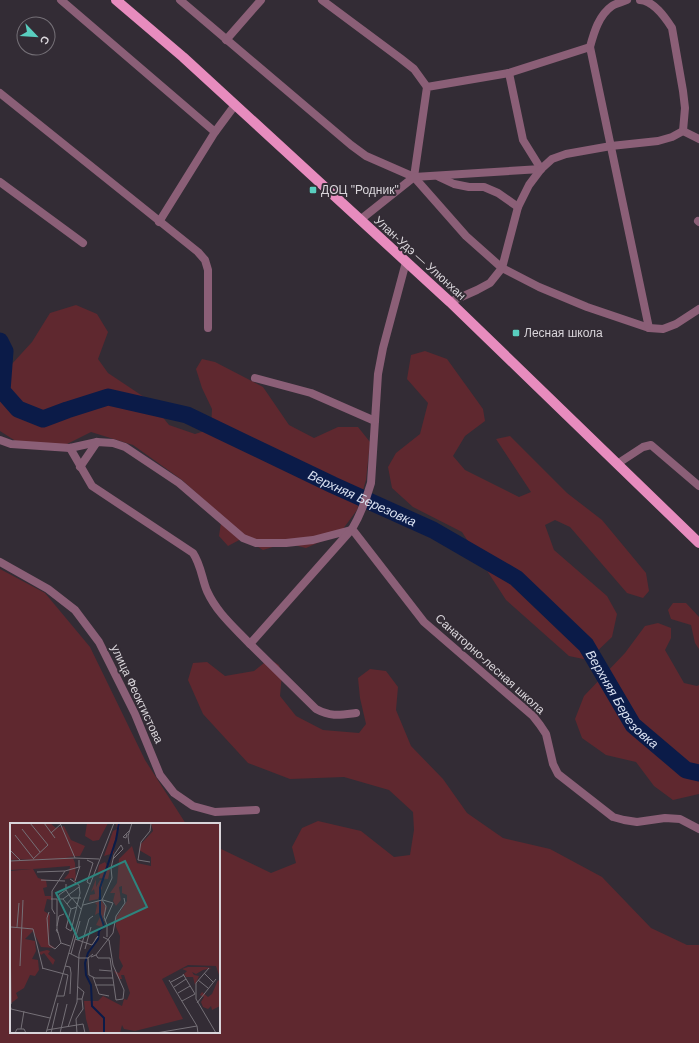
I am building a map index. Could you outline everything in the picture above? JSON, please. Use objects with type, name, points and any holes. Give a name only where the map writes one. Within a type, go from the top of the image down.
[{"type":"main road","name":"Улан-Удэ — Улюнхан","points":[[116,0],[182,57],[450,302],[699,543]]},
{"type":"street","points":[[61,0],[215,132]]},
{"type":"street","points":[[180,0],[351,145],[366,156],[414,177],[466,236],[502,268],[561,297],[649,328],[663,329],[676,324],[699,309]]},
{"type":"street","points":[[226,40],[261,0]]},
{"type":"street","points":[[322,0],[414,69],[427,87],[414,177]]},
{"type":"street","points":[[627,0],[613,5],[602,16],[594,31],[590,47],[649,328]]},
{"type":"street","points":[[640,0],[644,0],[656,8],[672,28],[683,91],[683,131]]},
{"type":"street","points":[[427,87],[509,73],[590,47]]},
{"type":"street","points":[[509,73],[523,140],[541,169]]},
{"type":"street","points":[[0,93],[198,252],[205,260],[208,270],[208,328]]},
{"type":"street","points":[[159,222],[215,132],[235,105]]},
{"type":"street","points":[[683,131],[699,139]]},
{"type":"street","points":[[450,302],[490,283],[502,268],[518,207],[529,185],[541,169],[552,159],[566,154],[611,146],[658,141],[672,137],[683,131]]},
{"type":"street","points":[[360,220],[414,177],[541,169]]},
{"type":"street","points":[[437,176],[454,184],[469,187],[484,187],[498,193],[518,207]]},
{"type":"street","points":[[0,182],[82,243]]},
{"type":"street","points":[[250,644],[352,529],[360,516],[371,483],[378,374],[383,348],[406,262]]},
{"type":"street","points":[[255,378],[311,393],[375,421]]},
{"type":"street","points":[[0,440],[11,444],[70,448],[97,442],[113,443],[125,447],[179,483],[243,538],[256,542],[286,543],[313,540],[352,529]]},
{"type":"street","points":[[80,467],[97,442]]},
{"type":"street","points":[[617,464],[643,446],[651,445],[699,486]]},
{"type":"street","points":[[70,448],[88,481],[98,492],[193,553],[197,558],[207,590],[216,607],[250,644],[316,709],[325,714],[336,715],[356,713]]},
{"type":"street","name":"Санаторно-лесная школа","points":[[352,529],[424,622],[533,716],[546,734],[553,764],[558,774],[567,782],[612,817],[637,822],[665,818],[680,819],[699,829]]},
{"type":"street","name":"улица Феоктистова","points":[[0,562],[48,589],[75,610],[99,642],[135,714],[160,775],[174,793],[193,806],[215,812],[256,810]]},
{"type":"shaded area","points":[[76,305],[97,314],[108,332],[98,359],[108,373],[150,401],[169,425],[195,434],[211,429],[212,409],[202,388],[196,369],[202,359],[215,362],[263,387],[289,425],[314,438],[338,427],[358,427],[370,442],[366,480],[357,510],[340,533],[306,548],[286,543],[263,550],[243,538],[228,546],[219,536],[222,516],[182,480],[133,445],[91,432],[61,447],[25,447],[0,431],[0,377],[32,342],[50,313]]},
{"type":"shaded area","points":[[425,351],[447,359],[483,409],[485,421],[465,436],[453,456],[465,470],[519,497],[531,492],[496,439],[510,436],[567,493],[602,520],[646,573],[649,591],[643,598],[627,593],[570,527],[555,520],[545,525],[554,550],[607,596],[617,614],[612,637],[588,660],[569,656],[506,600],[462,532],[413,507],[392,488],[388,467],[396,453],[420,434],[428,403],[407,379],[411,355]]},
{"type":"shaded area","points":[[0,569],[45,593],[90,647],[145,760],[185,823],[10,823],[10,1033],[220,1033],[220,848],[271,873],[296,863],[292,847],[302,828],[318,821],[361,831],[394,857],[410,855],[414,830],[413,812],[389,790],[344,777],[290,779],[248,763],[203,714],[188,680],[193,663],[207,662],[225,676],[254,671],[269,659],[279,665],[282,674],[280,696],[296,716],[323,730],[359,733],[366,724],[360,698],[358,678],[370,669],[386,671],[398,687],[396,710],[411,746],[443,779],[467,813],[503,838],[550,849],[602,877],[651,928],[687,945],[699,945],[699,1043],[0,1043]]},
{"type":"shaded area","points":[[673,603],[686,603],[699,617],[699,649],[695,643],[691,625],[671,619],[668,610]]},
{"type":"shaded area","points":[[658,623],[671,628],[671,638],[665,650],[684,683],[697,686],[699,685],[699,794],[673,800],[654,786],[636,762],[606,755],[582,738],[575,719],[584,696],[625,653],[645,626]]},
{"type":"waterway","name":"Верхняя Березовка","points":[[0,341],[5,351],[2,391],[18,409],[43,419],[108,397],[187,415],[333,485],[433,530],[516,578],[586,645],[633,725],[686,770],[699,773]]},
{"type":"place","name":"ДОЦ \"Родник\"","points":[[313,190]]},
{"type":"place","name":"Лесная школа","points":[[516,333]]}]
